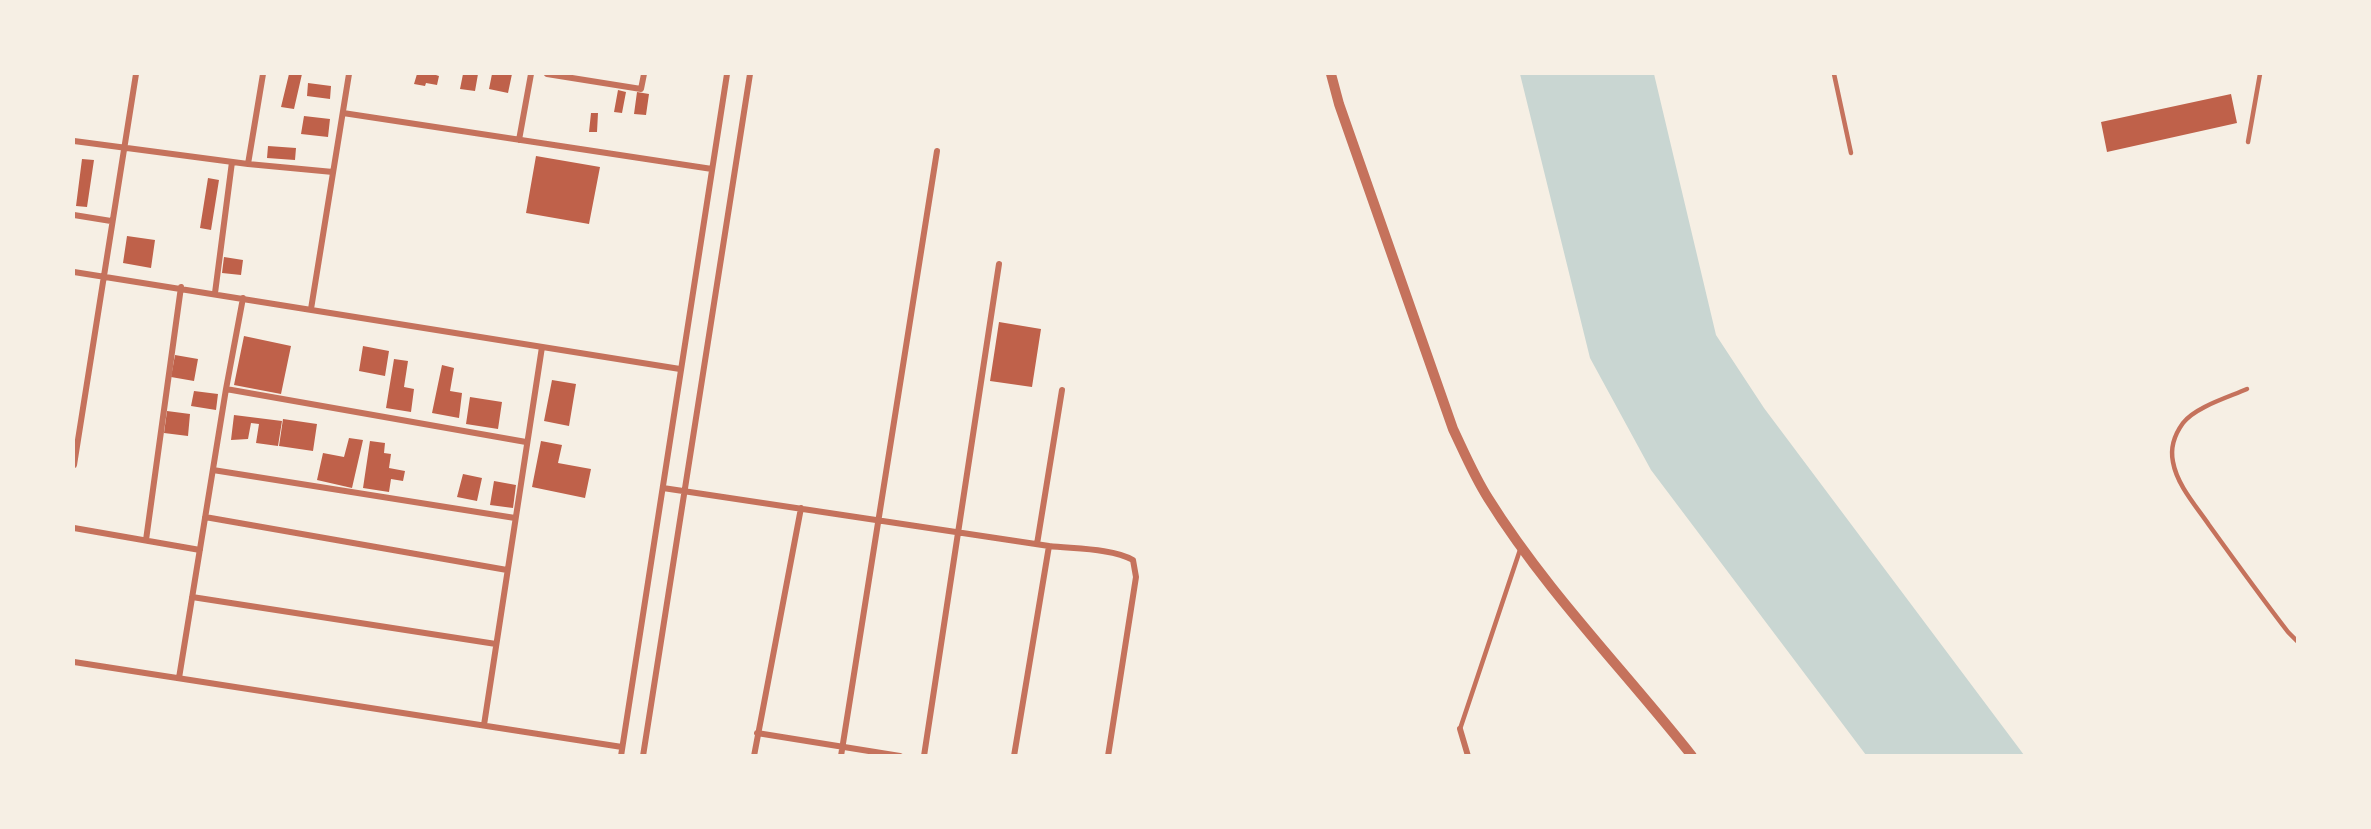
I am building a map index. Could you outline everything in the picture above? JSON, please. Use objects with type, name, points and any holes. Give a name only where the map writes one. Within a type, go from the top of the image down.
[{"type":"street","points":[[74,465],[136,74]]},
{"type":"street","points":[[248,164],[263,74]]},
{"type":"street","points":[[311,309],[349,74]]},
{"type":"street","points":[[519,140],[531,74]]},
{"type":"street","points":[[547,74],[576,76],[641,89],[644,74]]},
{"type":"street","points":[[621,756],[727,74]]},
{"type":"street","points":[[643,756],[750,74]]},
{"type":"street","points":[[1331,74],[1339,104],[1453,429],[1472,470],[1488,498],[1544,578],[1692,756]]},
{"type":"street","points":[[343,113],[712,169]]},
{"type":"street","points":[[74,141],[248,164],[333,172]]},
{"type":"street","points":[[841,756],[937,151]]},
{"type":"street","points":[[215,293],[232,162]]},
{"type":"street","points":[[74,215],[111,221]]},
{"type":"street","points":[[924,756],[999,264]]},
{"type":"street","points":[[74,272],[680,369]]},
{"type":"street","points":[[146,540],[181,288]]},
{"type":"street","points":[[179,678],[243,298]]},
{"type":"street","points":[[484,725],[542,347]]},
{"type":"street","points":[[226,389],[526,442]]},
{"type":"street","points":[[1037,544],[1062,390]]},
{"type":"street","points":[[213,470],[515,518]]},
{"type":"street","points":[[663,488],[1125,556],[1133,560],[1136,577],[1107,756]]},
{"type":"street","points":[[754,756],[801,508]]},
{"type":"street","points":[[205,517],[507,570]]},
{"type":"street","points":[[74,528],[200,550]]},
{"type":"street","points":[[1014,756],[1049,546]]},
{"type":"street","points":[[192,597],[496,644]]},
{"type":"street","points":[[74,662],[622,747]]},
{"type":"street","points":[[1460,729],[1468,756]]},
{"type":"street","points":[[757,734],[900,756]]},
{"type":"lane","points":[[1833,74],[1851,153]]},
{"type":"lane","points":[[2248,142],[2260,74]]},
{"type":"lane","points":[[2247,389],[2195,412],[2185,421],[2177,432],[2172,446],[2172,460],[2180,481],[2202,515],[2288,633],[2298,642]]},
{"type":"lane","points":[[1460,729],[1521,546]]},
{"type":"shaded area","points":[[1520,74],[1654,74],[1716,335],[1764,408],[2024,755],[1866,755],[1651,470],[1590,358]]},
{"type":"building","points":[[289,74],[302,74],[294,109],[281,107]]},
{"type":"building","points":[[417,74],[439,76],[437,85],[414,84]]},
{"type":"building","points":[[463,74],[478,74],[475,91],[460,89]]},
{"type":"building","points":[[492,74],[512,74],[508,93],[489,89]]},
{"type":"building","points":[[308,83],[331,86],[330,99],[307,96]]},
{"type":"building","points":[[618,90],[626,92],[622,113],[614,112]]},
{"type":"building","points":[[637,92],[649,94],[646,115],[634,114]]},
{"type":"building","points":[[2231,94],[2237,123],[2107,152],[2101,122]]},
{"type":"building","points":[[591,113],[598,113],[597,132],[589,132]]},
{"type":"building","points":[[304,116],[330,119],[328,137],[301,134]]},
{"type":"building","points":[[268,146],[296,148],[295,160],[267,158]]},
{"type":"building","points":[[536,156],[600,167],[589,224],[526,213]]},
{"type":"building","points":[[82,159],[94,160],[87,207],[76,206]]},
{"type":"building","points":[[208,178],[219,180],[211,230],[200,228]]},
{"type":"building","points":[[127,236],[155,240],[151,268],[123,263]]},
{"type":"building","points":[[224,257],[243,260],[241,275],[222,273]]},
{"type":"building","points":[[999,322],[1041,329],[1032,387],[990,381]]},
{"type":"building","points":[[244,336],[291,346],[281,394],[234,385]]},
{"type":"building","points":[[363,346],[389,351],[385,376],[359,371]]},
{"type":"building","points":[[175,355],[198,359],[194,381],[171,377]]},
{"type":"building","points":[[394,359],[408,361],[404,387],[414,389],[411,412],[386,408]]},
{"type":"building","points":[[442,365],[454,368],[450,391],[462,393],[459,418],[432,413]]},
{"type":"building","points":[[552,380],[576,384],[569,426],[544,421]]},
{"type":"building","points":[[194,391],[218,394],[216,410],[191,406]]},
{"type":"building","points":[[470,397],[502,402],[498,429],[466,424]]},
{"type":"building","points":[[167,411],[190,414],[188,436],[164,433]]},
{"type":"building","points":[[234,415],[282,421],[278,446],[256,443],[259,424],[251,423],[248,439],[231,440]]},
{"type":"building","points":[[283,419],[317,424],[313,451],[279,446]]},
{"type":"building","points":[[349,438],[363,440],[352,488],[317,480],[323,453],[344,457]]},
{"type":"building","points":[[370,441],[385,443],[384,453],[391,454],[389,468],[405,471],[403,481],[391,479],[389,492],[363,488]]},
{"type":"building","points":[[541,441],[562,445],[558,463],[591,469],[585,498],[532,487]]},
{"type":"building","points":[[463,474],[482,478],[477,501],[457,497]]},
{"type":"building","points":[[494,481],[516,485],[513,508],[490,505]]}]
